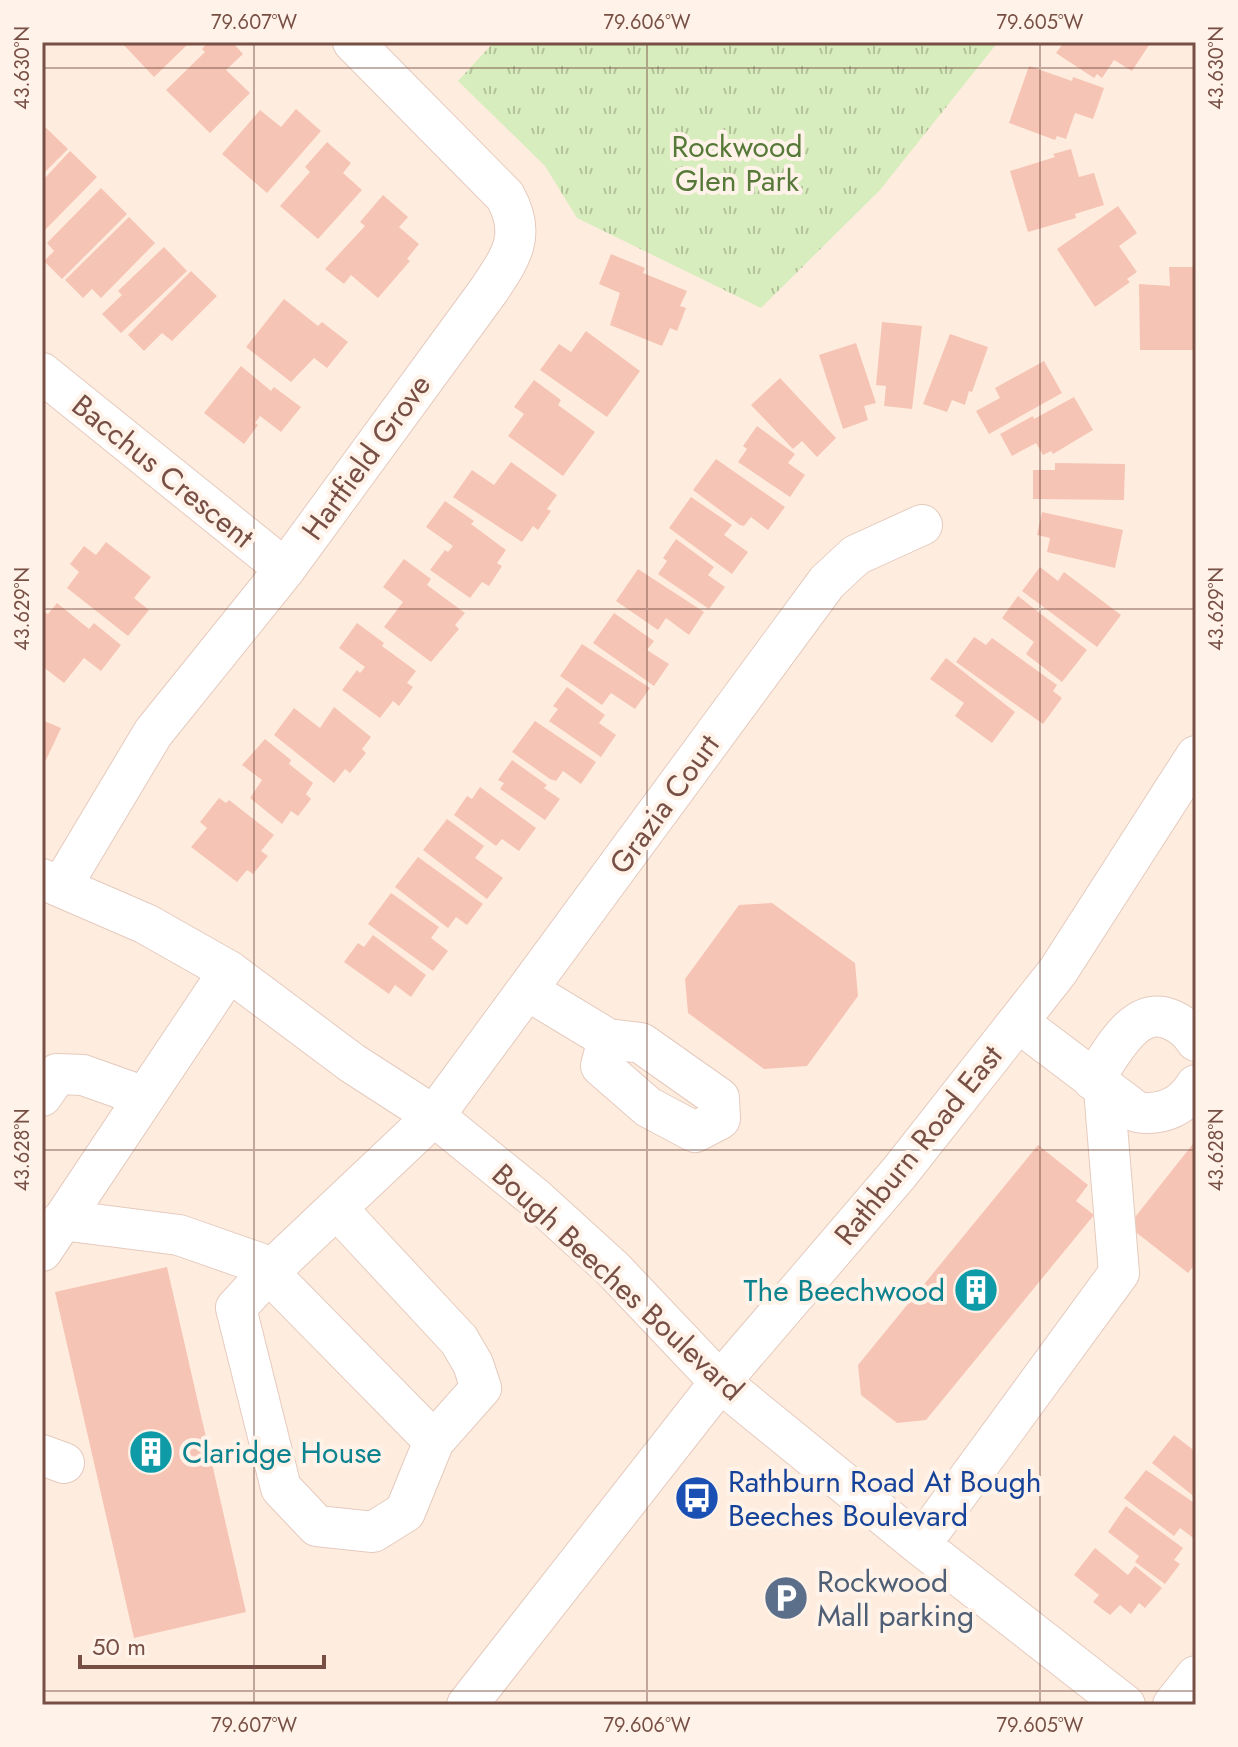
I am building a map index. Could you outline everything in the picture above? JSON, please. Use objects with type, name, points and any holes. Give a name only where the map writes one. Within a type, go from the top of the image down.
[{"type":"street","name":"Hartfield Grove","points":[[52,883],[179,697],[285,569],[489,290],[508,262],[516,240],[515,218],[498,188],[353,42]]},
{"type":"street","name":"Bacchus Crescent","points":[[42,373],[285,569]]},
{"type":"street","name":"Grazia Court","points":[[434,1441],[405,1512],[373,1532],[317,1526],[281,1488],[236,1308],[268,1273],[434,1116],[827,582],[856,555],[922,525]]},
{"type":"street","name":"Rathburn Road East","points":[[467,1705],[720,1382],[899,1173],[1058,971],[1196,756]]},
{"type":"street","name":"Bough Beeches Boulevard","points":[[52,883],[146,924],[229,971],[352,1063],[434,1116],[535,1198],[613,1269],[720,1382],[920,1545],[1125,1705]]},
{"type":"street","points":[[52,1235],[229,971]]},
{"type":"street","points":[[527,990],[608,1039]]},
{"type":"street","points":[[920,1545],[1119,1273],[1109,1093],[1129,1030],[1143,1018],[1161,1016],[1178,1022],[1196,1041]]},
{"type":"street","points":[[1018,1022],[1109,1093],[1150,1114],[1169,1110],[1185,1099],[1196,1085]]},
{"type":"street","points":[[42,1096],[57,1074],[83,1075],[145,1097]]},
{"type":"street","points":[[52,1235],[179,1235],[259,1263],[434,1441],[481,1388],[473,1364],[459,1340],[338,1210]]},
{"type":"street","points":[[1173,1705],[1196,1676]]},
{"type":"green space","name":"Rockwood Glen Park","points":[[494,42],[998,42],[880,190],[761,308],[577,218],[545,166],[458,81]]},
{"type":"building","points":[[121,42],[194,42],[190,46],[188,44],[154,77]]},
{"type":"building","points":[[208,42],[232,42],[243,54],[226,70],[250,93],[210,133],[166,90],[205,52],[202,49]]},
{"type":"building","points":[[1064,42],[1145,42],[1149,45],[1132,71],[1114,60],[1102,78],[1097,74],[1094,78],[1056,53]]},
{"type":"building","points":[[1029,66],[1104,88],[1093,119],[1075,113],[1066,139],[1057,136],[1055,140],[1009,123]]},
{"type":"building","points":[[296,109],[321,131],[267,193],[222,154],[260,110],[281,127]]},
{"type":"building","points":[[42,124],[68,149],[42,175]]},
{"type":"building","points":[[327,142],[351,163],[343,173],[362,190],[318,239],[280,206],[310,172],[305,167]]},
{"type":"building","points":[[1071,149],[1079,177],[1094,173],[1104,205],[1075,214],[1076,218],[1028,232],[1010,171]]},
{"type":"building","points":[[70,151],[97,177],[45,230],[42,228],[42,181]]},
{"type":"building","points":[[101,188],[127,214],[62,279],[44,261],[54,251],[47,243]]},
{"type":"building","points":[[383,195],[408,217],[399,227],[419,244],[407,259],[410,261],[378,298],[351,275],[344,284],[325,269],[365,226],[360,222]]},
{"type":"building","points":[[1118,206],[1137,233],[1119,246],[1137,272],[1127,279],[1130,282],[1095,307],[1057,249]]},
{"type":"building","points":[[129,217],[155,243],[101,298],[92,289],[83,298],[65,280]]},
{"type":"building","points":[[164,247],[187,271],[121,333],[102,314],[122,295],[118,291]]},
{"type":"building","points":[[611,254],[645,268],[643,273],[687,291],[680,306],[686,308],[677,331],[670,328],[662,346],[610,325],[620,293],[599,284]]},
{"type":"building","points":[[1169,267],[1196,267],[1196,350],[1140,350],[1139,284],[1170,286]]},
{"type":"building","points":[[191,271],[217,296],[172,341],[162,333],[144,351],[128,335]]},
{"type":"building","points":[[284,299],[318,326],[322,322],[348,342],[327,368],[314,358],[291,382],[246,347]]},
{"type":"building","points":[[882,322],[922,326],[912,409],[884,406],[886,386],[876,385]]},
{"type":"building","points":[[586,331],[640,371],[607,417],[540,370],[559,344],[571,352]]},
{"type":"building","points":[[950,334],[988,347],[965,405],[952,400],[947,412],[923,404]]},
{"type":"building","points":[[856,343],[876,403],[864,406],[868,420],[843,429],[819,355]]},
{"type":"building","points":[[1044,361],[1062,393],[989,434],[976,411],[1000,398],[995,388]]},
{"type":"building","points":[[241,366],[271,391],[274,387],[301,407],[281,432],[260,416],[255,423],[258,425],[244,444],[204,413]]},
{"type":"building","points":[[780,378],[836,438],[817,457],[802,441],[793,449],[751,405]]},
{"type":"building","points":[[534,380],[561,400],[558,405],[595,432],[563,476],[508,436],[524,414],[514,407]]},
{"type":"building","points":[[1074,397],[1093,430],[1053,454],[1051,451],[1043,455],[1036,443],[1012,456],[1000,434]]},
{"type":"building","points":[[757,426],[795,454],[788,463],[805,475],[790,497],[738,462],[747,449],[743,446]]},
{"type":"building","points":[[716,459],[785,507],[768,530],[751,517],[744,526],[740,525],[693,490]]},
{"type":"building","points":[[511,462],[557,495],[538,530],[533,526],[522,542],[453,497],[472,470],[494,485]]},
{"type":"building","points":[[1055,463],[1125,464],[1124,500],[1033,499],[1033,470],[1055,470]]},
{"type":"building","points":[[691,497],[732,525],[724,535],[748,552],[732,574],[669,528]]},
{"type":"building","points":[[445,501],[474,521],[471,524],[506,550],[497,563],[502,566],[489,586],[482,582],[470,598],[430,570],[445,550],[448,552],[453,546],[426,527]]},
{"type":"building","points":[[1042,512],[1123,530],[1115,568],[1047,552],[1050,538],[1037,535]]},
{"type":"building","points":[[676,539],[714,567],[708,575],[725,587],[709,609],[658,574],[667,561],[663,558]]},
{"type":"building","points":[[106,542],[151,577],[134,598],[149,610],[128,636],[67,588],[79,572],[70,564],[84,546],[96,555]]},
{"type":"building","points":[[404,559],[431,579],[427,585],[465,613],[455,625],[459,629],[431,662],[384,627],[403,602],[383,587]]},
{"type":"building","points":[[1040,567],[1058,581],[1064,572],[1121,615],[1097,647],[1022,591]]},
{"type":"building","points":[[638,569],[704,612],[689,635],[666,618],[658,630],[616,601]]},
{"type":"building","points":[[1018,596],[1087,650],[1062,682],[1026,654],[1034,642],[1002,618]]},
{"type":"building","points":[[57,603],[89,629],[94,623],[121,645],[101,671],[84,658],[64,683],[42,666],[42,610],[48,614]]},
{"type":"building","points":[[614,613],[654,641],[647,650],[669,664],[654,686],[593,643]]},
{"type":"building","points":[[357,623],[416,671],[407,683],[413,687],[399,706],[393,701],[380,718],[342,690],[357,670],[360,673],[365,667],[339,648]]},
{"type":"building","points":[[974,637],[986,645],[992,638],[1057,685],[1053,691],[1062,698],[1043,724],[956,662]]},
{"type":"building","points":[[582,644],[650,688],[635,709],[611,693],[602,705],[560,676]]},
{"type":"building","points":[[946,658],[1015,712],[992,743],[955,716],[964,703],[930,679]]},
{"type":"building","points":[[567,687],[605,715],[599,723],[616,735],[601,757],[549,721],[558,709],[553,706]]},
{"type":"building","points":[[334,707],[371,737],[362,749],[366,753],[350,773],[345,769],[334,783],[274,735],[294,708],[320,728]]},
{"type":"building","points":[[42,720],[61,728],[46,760],[42,758]]},
{"type":"building","points":[[535,721],[596,762],[581,784],[563,771],[556,781],[550,779],[512,752]]},
{"type":"building","points":[[265,739],[313,783],[306,794],[311,799],[298,816],[291,811],[282,824],[250,798],[262,780],[242,765]]},
{"type":"building","points":[[512,760],[547,785],[544,788],[560,799],[545,820],[500,789],[504,783],[498,780]]},
{"type":"building","points":[[480,787],[536,828],[519,851],[502,839],[496,846],[454,815],[467,796],[472,799]]},
{"type":"building","points":[[219,798],[226,803],[229,800],[274,835],[261,851],[268,856],[253,874],[247,870],[237,882],[191,847],[207,828],[200,822]]},
{"type":"building","points":[[447,819],[484,846],[475,858],[503,878],[487,899],[423,850]]},
{"type":"building","points":[[418,857],[483,904],[467,925],[456,917],[448,928],[395,887]]},
{"type":"building","points":[[391,893],[439,927],[431,938],[448,951],[433,971],[368,924]]},
{"type":"building","points":[[772,903],[855,963],[858,996],[807,1066],[764,1069],[688,1013],[685,979],[739,905]]},
{"type":"building","points":[[373,935],[426,975],[411,997],[395,985],[389,994],[344,962],[358,943],[364,947]]},
{"type":"building","points":[[1196,1140],[1196,1263],[1188,1273],[1128,1226]]},
{"type":"building","name":"The Beechwood","points":[[1038,1145],[1088,1185],[1076,1201],[1094,1215],[926,1420],[897,1423],[861,1395],[858,1365]]},
{"type":"building","name":"Claridge House","points":[[167,1267],[246,1612],[134,1638],[55,1292]]},
{"type":"building","points":[[1174,1435],[1196,1452],[1196,1498],[1152,1463]]},
{"type":"building","points":[[1146,1470],[1196,1504],[1196,1540],[1180,1528],[1174,1536],[1124,1498]]},
{"type":"building","points":[[1126,1506],[1183,1548],[1174,1560],[1180,1564],[1165,1584],[1135,1562],[1139,1556],[1108,1532]]},
{"type":"building","points":[[1095,1548],[1128,1575],[1135,1566],[1162,1588],[1145,1608],[1139,1603],[1131,1614],[1120,1605],[1110,1615],[1093,1602],[1099,1595],[1074,1575]]},
{"type":"place","name":"The Beechwood","points":[[976,1290]]},
{"type":"place","name":"Claridge House","points":[[151,1452]]},
{"type":"place","name":"Rathburn Road At Bough Beeches Boulevard","points":[[697,1498]]},
{"type":"place","name":"Rockwood Mall parking","points":[[786,1598]]}]
